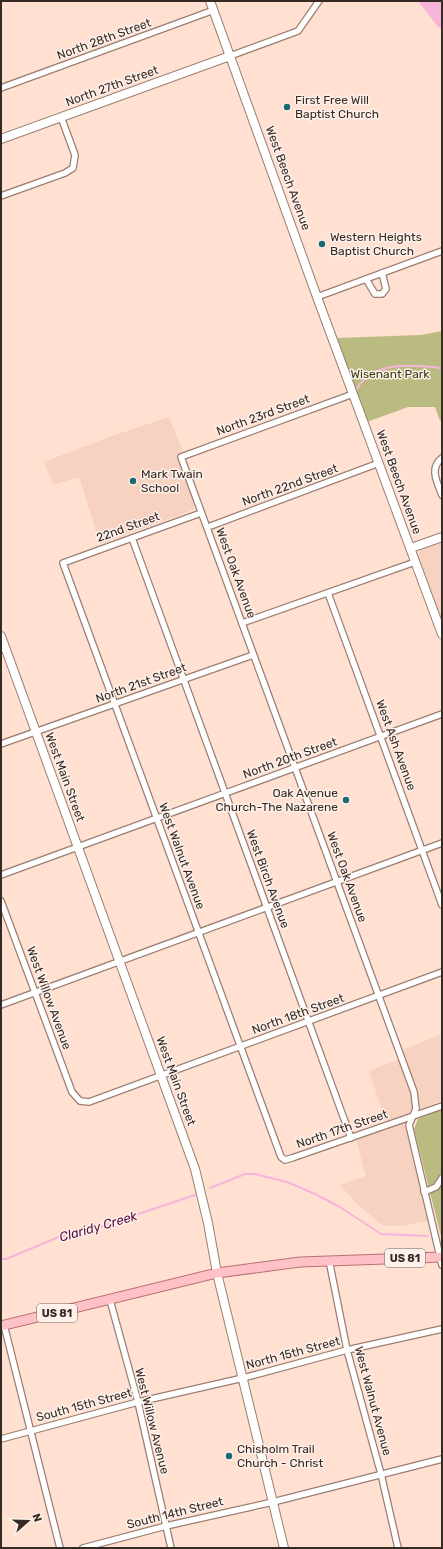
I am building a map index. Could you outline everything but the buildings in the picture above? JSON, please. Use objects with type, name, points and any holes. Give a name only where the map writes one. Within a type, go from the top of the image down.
[{"type":"main road","name":"West Beech Avenue","points":[[210,1],[317,297],[442,634]]},
{"type":"main road","name":"North 27th Street","points":[[1,139],[230,56]]},
{"type":"main road","points":[[411,548],[442,538]]},
{"type":"main road","name":"West Main Street","points":[[1,636],[195,1169],[217,1273],[284,1548]]},
{"type":"main road","name":"US 81","points":[[2,1326],[217,1273],[274,1265],[329,1260],[441,1260]]},
{"type":"street","points":[[230,56],[298,31],[319,1]]},
{"type":"street","name":"North 28th Street","points":[[1,88],[214,10]]},
{"type":"street","points":[[1,196],[65,173],[73,168],[75,155],[61,117]]},
{"type":"street","points":[[317,297],[442,251]]},
{"type":"street","points":[[366,279],[371,291],[375,294],[382,294],[386,289],[382,273]]},
{"type":"street","name":"North 23rd Street","points":[[181,457],[353,394]]},
{"type":"street","name":"West Oak Avenue","points":[[181,457],[201,513],[208,527],[253,655],[414,1092],[416,1109],[411,1117],[409,1125],[441,1260]]},
{"type":"street","points":[[442,458],[435,465],[434,470],[442,495]]},
{"type":"street","name":"North 22nd Street","points":[[208,527],[379,463]]},
{"type":"street","name":"22nd Street","points":[[63,563],[201,513]]},
{"type":"street","name":"West Birch Avenue","points":[[132,538],[351,1138]]},
{"type":"street","points":[[242,623],[415,562]]},
{"type":"street","name":"West Walnut Avenue","points":[[63,563],[281,1157]]},
{"type":"street","name":"West Ash Avenue","points":[[328,593],[442,905]]},
{"type":"street","name":"North 21st Street","points":[[1,744],[116,705],[253,655]]},
{"type":"street","name":"North 20th Street","points":[[1,875],[442,714]]},
{"type":"street","points":[[1,1005],[442,843]]},
{"type":"street","name":"West Willow Avenue","points":[[1,900],[72,1092],[80,1101]]},
{"type":"street","name":"North 18th Street","points":[[80,1101],[89,1102],[442,972]]},
{"type":"street","name":"North 17th Street","points":[[281,1157],[285,1160],[292,1158],[442,1106]]},
{"type":"street","points":[[424,1192],[436,1187],[442,1178]]},
{"type":"street","name":"West Walnut Avenue","points":[[329,1260],[347,1350],[381,1474],[398,1548]]},
{"type":"street","name":"West Willow Avenue","points":[[110,1300],[138,1402],[171,1548]]},
{"type":"street","points":[[2,1326],[60,1548]]},
{"type":"street","name":"North 15th Street","points":[[243,1378],[347,1350],[442,1328]]},
{"type":"street","name":"South 15th Street","points":[[1,1439],[138,1402],[243,1378]]},
{"type":"street","name":"South 14th Street","points":[[83,1548],[166,1526],[273,1502],[442,1459]]},
{"type":"shaded area","points":[[418,1],[442,1],[442,29],[438,27]]},
{"type":"shaded area","name":"Mark Twain School","points":[[169,417],[183,451],[179,460],[195,501],[193,510],[100,544],[79,477],[53,485],[44,462],[109,437]]},
{"type":"shaded area","points":[[442,540],[442,623],[418,555],[421,548]]},
{"type":"shaded area","points":[[442,1034],[442,1100],[403,1117],[428,1221],[402,1226],[383,1226],[355,1202],[340,1185],[366,1176],[356,1140],[388,1128],[369,1071],[405,1057],[402,1050]]},
{"type":"green space","name":"Wisenant Park","points":[[442,331],[442,420],[440,421],[435,407],[408,407],[367,422],[337,338],[421,335]]},
{"type":"green space","points":[[442,1110],[442,1240],[414,1129],[418,1119]]},
{"type":"waterway","points":[[356,390],[364,380],[373,373],[383,369],[406,366],[442,368]]},
{"type":"waterway","name":"Claridy Creek","points":[[210,1188],[245,1174],[255,1174],[287,1182],[315,1194],[340,1207],[381,1234],[428,1236]]},
{"type":"waterway","name":"Claridy Creek","points":[[1,1259],[6,1259],[61,1236],[103,1226],[195,1195]]},
{"type":"place","name":"First Free Will Baptist Church","points":[[287,107]]},
{"type":"place","name":"Western Heights Baptist Church","points":[[322,244]]},
{"type":"place","name":"Mark Twain School","points":[[133,481]]},
{"type":"place","name":"Oak Avenue Church-The Nazarene","points":[[346,800]]},
{"type":"place","name":"Chisholm Trail Church - Christ","points":[[229,1456]]}]
